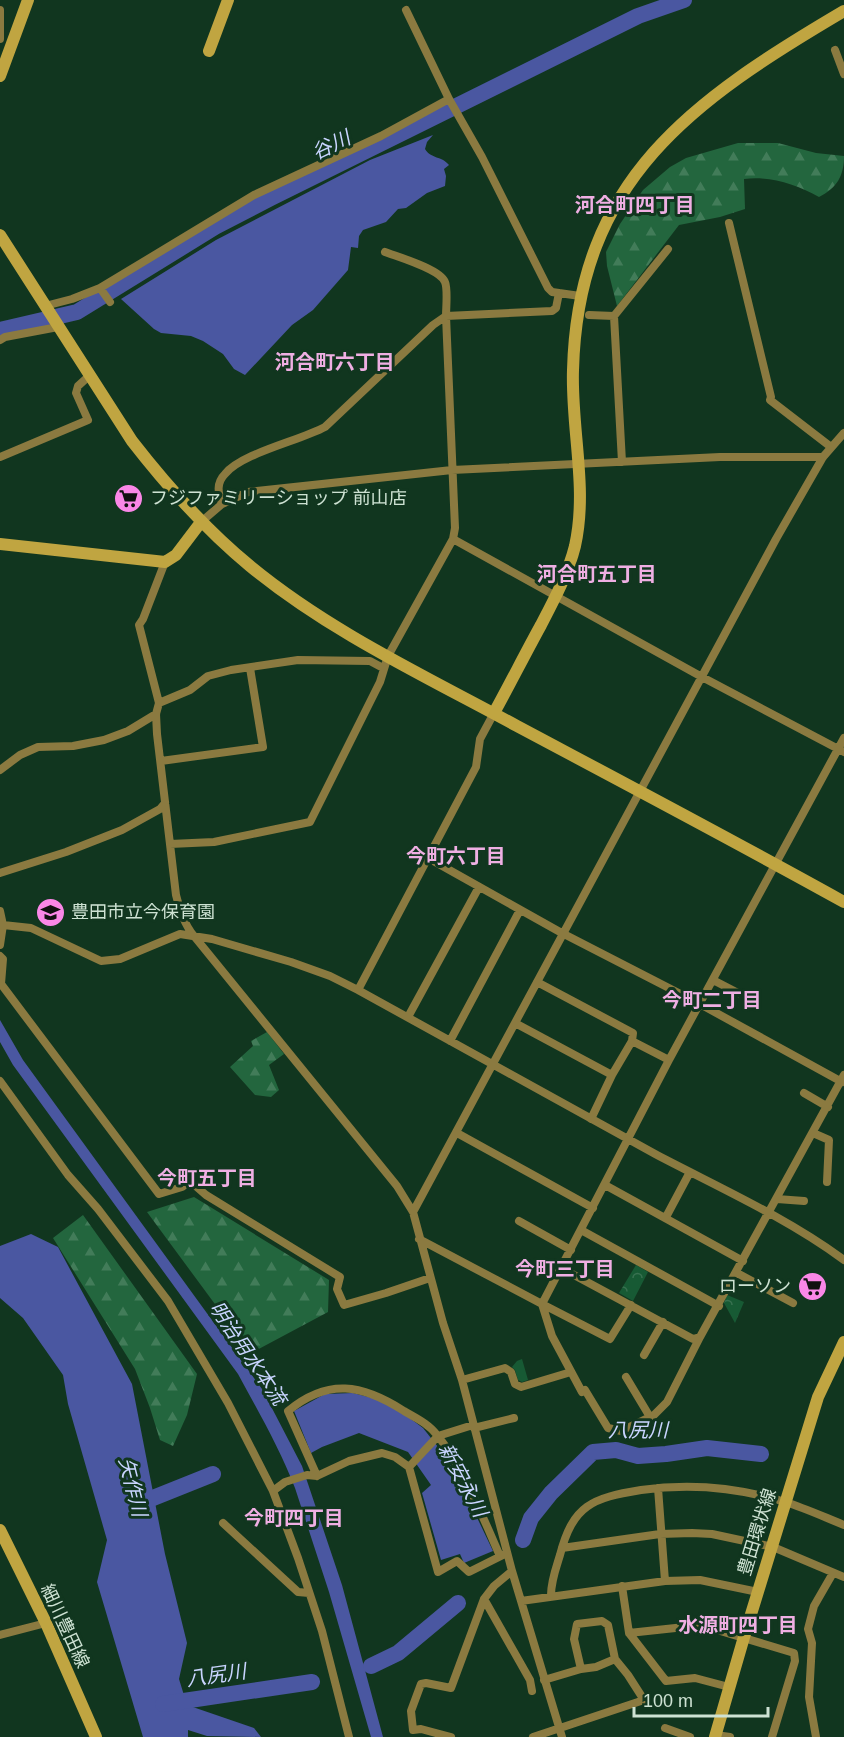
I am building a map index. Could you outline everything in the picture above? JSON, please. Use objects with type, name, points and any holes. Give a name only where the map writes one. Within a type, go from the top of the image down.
[{"type":"street","points":[[0,76],[28,0]]},
{"type":"street","points":[[209,51],[228,0]]},
{"type":"street","points":[[0,10],[0,41],[11,49]]},
{"type":"street","points":[[406,10],[450,101],[482,157],[548,288],[552,292],[580,296]]},
{"type":"street","points":[[358,990],[476,767],[480,739],[556,596],[575,546],[581,490],[573,372],[580,296],[587,267],[600,233],[625,188],[658,146],[681,123],[750,71],[844,11]]},
{"type":"street","points":[[835,50],[844,74]]},
{"type":"street","points":[[45,307],[101,289],[254,195],[450,101]]},
{"type":"street","points":[[729,223],[770,400],[831,447]]},
{"type":"street","points":[[0,235],[89,376],[139,450],[201,522],[249,565],[288,595],[388,656],[844,902]]},
{"type":"street","points":[[622,462],[614,316],[668,249]]},
{"type":"street","points":[[171,844],[214,842],[310,822],[380,682],[388,656],[453,539],[455,528],[445,282],[441,276],[431,270],[385,252]]},
{"type":"street","points":[[101,289],[110,302]]},
{"type":"street","points":[[222,504],[218,487],[225,473],[248,458],[308,436],[325,427],[433,325],[446,316],[552,311],[556,308],[560,293]]},
{"type":"street","points":[[589,315],[614,316]]},
{"type":"street","points":[[0,340],[58,326]]},
{"type":"street","points":[[0,457],[88,420],[76,393],[78,386],[89,376]]},
{"type":"street","points":[[413,1212],[823,457],[844,432]]},
{"type":"street","points":[[504,1554],[462,1380],[442,1323],[413,1212],[397,1186],[186,926],[176,895],[156,714],[159,703],[139,625],[165,562],[176,555],[201,522],[222,504],[248,492],[452,470],[732,456],[823,457]]},
{"type":"street","points":[[453,539],[841,751]]},
{"type":"street","points":[[0,544],[165,562]]},
{"type":"street","points":[[159,703],[190,690],[208,676],[231,670],[298,660],[370,661],[383,668]]},
{"type":"street","points":[[161,761],[263,747],[250,668]]},
{"type":"street","points":[[0,770],[20,755],[38,747],[73,746],[104,740],[128,731],[156,714]]},
{"type":"street","points":[[428,858],[520,910],[700,1004],[843,1079],[700,1337],[667,1402],[650,1417],[621,1431],[608,1428],[585,1390],[582,1392],[552,1336],[542,1304],[669,1060],[700,1004],[713,980],[775,863],[841,751],[844,738]]},
{"type":"street","points":[[0,873],[66,852],[122,830],[160,809],[165,803]]},
{"type":"street","points":[[408,1017],[479,886]]},
{"type":"street","points":[[450,1041],[520,910]]},
{"type":"street","points":[[0,911],[3,925],[0,945]]},
{"type":"street","points":[[3,925],[31,928],[101,961],[120,959],[180,934],[212,939],[330,976],[769,1214],[823,1245],[844,1260]]},
{"type":"street","points":[[0,956],[3,959],[1,984],[159,1194],[182,1187],[190,1181],[206,1195],[340,1277],[337,1289],[344,1305],[430,1278]]},
{"type":"street","points":[[713,980],[738,993]]},
{"type":"street","points":[[537,982],[633,1034],[632,1041],[612,1075],[591,1119]]},
{"type":"street","points":[[515,1023],[612,1075]]},
{"type":"street","points":[[632,1041],[669,1060]]},
{"type":"street","points":[[0,1081],[69,1175],[168,1301],[228,1403],[273,1491],[298,1558],[322,1631],[349,1737]]},
{"type":"street","points":[[804,1093],[828,1107]]},
{"type":"street","points":[[457,1133],[593,1208]]},
{"type":"street","points":[[813,1133],[829,1140],[827,1182]]},
{"type":"street","points":[[666,1217],[690,1172]]},
{"type":"street","points":[[605,1185],[744,1261]]},
{"type":"street","points":[[777,1199],[804,1201]]},
{"type":"street","points":[[519,1221],[571,1250]]},
{"type":"street","points":[[581,1230],[719,1306]]},
{"type":"street","points":[[419,1239],[610,1340],[631,1305]]},
{"type":"street","points":[[561,1268],[693,1339],[700,1337]]},
{"type":"street","points":[[737,1273],[793,1303]]},
{"type":"street","points":[[644,1355],[663,1322]]},
{"type":"street","name":"豊田環状線","points":[[715,1736],[818,1397],[844,1342]]},
{"type":"street","points":[[462,1380],[505,1368],[511,1372],[514,1384],[520,1387],[571,1372]]},
{"type":"street","points":[[626,1377],[650,1417]]},
{"type":"street","points":[[317,1476],[288,1411],[301,1400],[327,1389],[352,1388],[383,1397],[431,1427],[449,1452],[512,1571],[562,1737]]},
{"type":"street","points":[[409,1467],[438,1436],[514,1418]]},
{"type":"street","points":[[273,1491],[285,1482],[307,1475],[317,1476],[349,1461],[382,1453],[395,1457],[409,1467],[438,1572],[457,1561],[469,1572],[504,1554]]},
{"type":"street","points":[[551,1595],[551,1587],[562,1548],[572,1523],[582,1510],[609,1495],[658,1488],[707,1486],[786,1502],[844,1525]]},
{"type":"street","points":[[658,1488],[664,1581]]},
{"type":"street","points":[[223,1523],[298,1592],[309,1593]]},
{"type":"street","name":"細川豊田線","points":[[0,1530],[46,1623],[92,1735]]},
{"type":"street","points":[[562,1548],[660,1534],[712,1534],[773,1547],[844,1577]]},
{"type":"street","points":[[451,1737],[421,1729],[414,1734],[411,1711],[421,1684],[451,1688],[484,1599],[494,1586],[512,1571]]},
{"type":"street","points":[[816,1737],[809,1697],[812,1643],[808,1629],[814,1606],[833,1573]]},
{"type":"street","points":[[521,1601],[664,1581],[700,1580],[758,1592]]},
{"type":"street","points":[[622,1586],[629,1633],[666,1681],[694,1678],[729,1687]]},
{"type":"street","points":[[484,1599],[530,1680],[532,1691]]},
{"type":"street","points":[[533,1737],[644,1700],[615,1659],[608,1625],[602,1621],[577,1624],[574,1639],[581,1669]]},
{"type":"street","points":[[0,1635],[46,1623]]},
{"type":"street","points":[[629,1633],[694,1626],[720,1630],[794,1653],[795,1661],[772,1737]]},
{"type":"street","points":[[544,1680],[596,1667],[615,1659]]},
{"type":"street","points":[[665,1728],[690,1737]]},
{"type":"street","points":[[715,1736],[730,1737]]},
{"type":"green space","points":[[738,143],[778,143],[816,153],[844,156],[843,170],[831,190],[819,197],[783,182],[744,179],[745,209],[720,217],[679,225],[617,306],[607,266],[606,252],[620,224],[643,190],[670,167],[686,158]]},
{"type":"green space","points":[[267,1032],[284,1054],[269,1065],[279,1090],[271,1097],[255,1095],[230,1067],[253,1046],[251,1041]]},
{"type":"green space","points":[[194,1197],[329,1280],[328,1312],[251,1353],[147,1212]]},
{"type":"green space","points":[[83,1215],[197,1374],[187,1415],[173,1446],[160,1440],[135,1369],[53,1238]]},
{"type":"green space","points":[[636,1265],[648,1272],[633,1301],[619,1293]]},
{"type":"green space","points":[[727,1295],[744,1302],[735,1323],[724,1303]]},
{"type":"green space","points":[[522,1359],[528,1380],[522,1382],[518,1380],[512,1367]]},
{"type":"water","points":[[433,135],[425,149],[449,165],[444,169],[445,186],[427,193],[406,208],[398,209],[386,222],[363,230],[359,236],[358,248],[351,247],[348,270],[313,310],[292,325],[245,375],[234,369],[223,354],[203,341],[191,336],[161,333],[154,329],[121,299],[216,240],[370,160]]},
{"type":"water","name":"明治用水本流","points":[[0,1020],[23,1060],[262,1389],[302,1466],[342,1585],[383,1737],[371,1737],[329,1592],[295,1488],[261,1416],[238,1374],[13,1065],[0,1042]]},
{"type":"water","name":"矢作川","points":[[31,1234],[58,1247],[132,1384],[165,1554],[187,1643],[179,1679],[187,1705],[254,1728],[261,1737],[207,1736],[188,1730],[188,1737],[143,1737],[97,1582],[107,1540],[68,1404],[63,1375],[23,1318],[0,1298],[0,1246]]},
{"type":"water","points":[[353,1393],[388,1402],[423,1428],[446,1457],[493,1551],[464,1563],[460,1554],[441,1560],[422,1493],[431,1485],[408,1452],[359,1433],[311,1453],[294,1411],[325,1394]]},
{"type":"waterway","name":"谷川","points":[[0,330],[77,312],[215,227],[271,198],[638,16],[684,0]]},
{"type":"waterway","name":"八尻川","points":[[523,1540],[531,1518],[551,1493],[593,1452],[616,1450],[638,1456],[707,1448],[761,1454]]},
{"type":"waterway","name":"新安永川","points":[[133,1506],[213,1474]]},
{"type":"waterway","name":"八尻川","points":[[371,1666],[398,1653],[458,1603]]},
{"type":"waterway","name":"八尻川","points":[[163,1704],[312,1682]]},
{"type":"place","name":"フジファミリーショップ 前山店","points":[[129,498]]},
{"type":"place","name":"豊田市立今保育園","points":[[50,912]]},
{"type":"place","name":"ローソン","points":[[812,1286]]},
{"type":"district","name":"河合町四丁目","points":[[635,205]]},
{"type":"district","name":"河合町六丁目","points":[[335,362]]},
{"type":"district","name":"河合町五丁目","points":[[597,574]]},
{"type":"district","name":"今町六丁目","points":[[456,856]]},
{"type":"district","name":"今町二丁目","points":[[712,1000]]},
{"type":"district","name":"今町五丁目","points":[[207,1178]]},
{"type":"district","name":"今町三丁目","points":[[565,1269]]},
{"type":"district","name":"今町四丁目","points":[[294,1518]]},
{"type":"district","name":"水源町四丁目","points":[[738,1625]]}]
